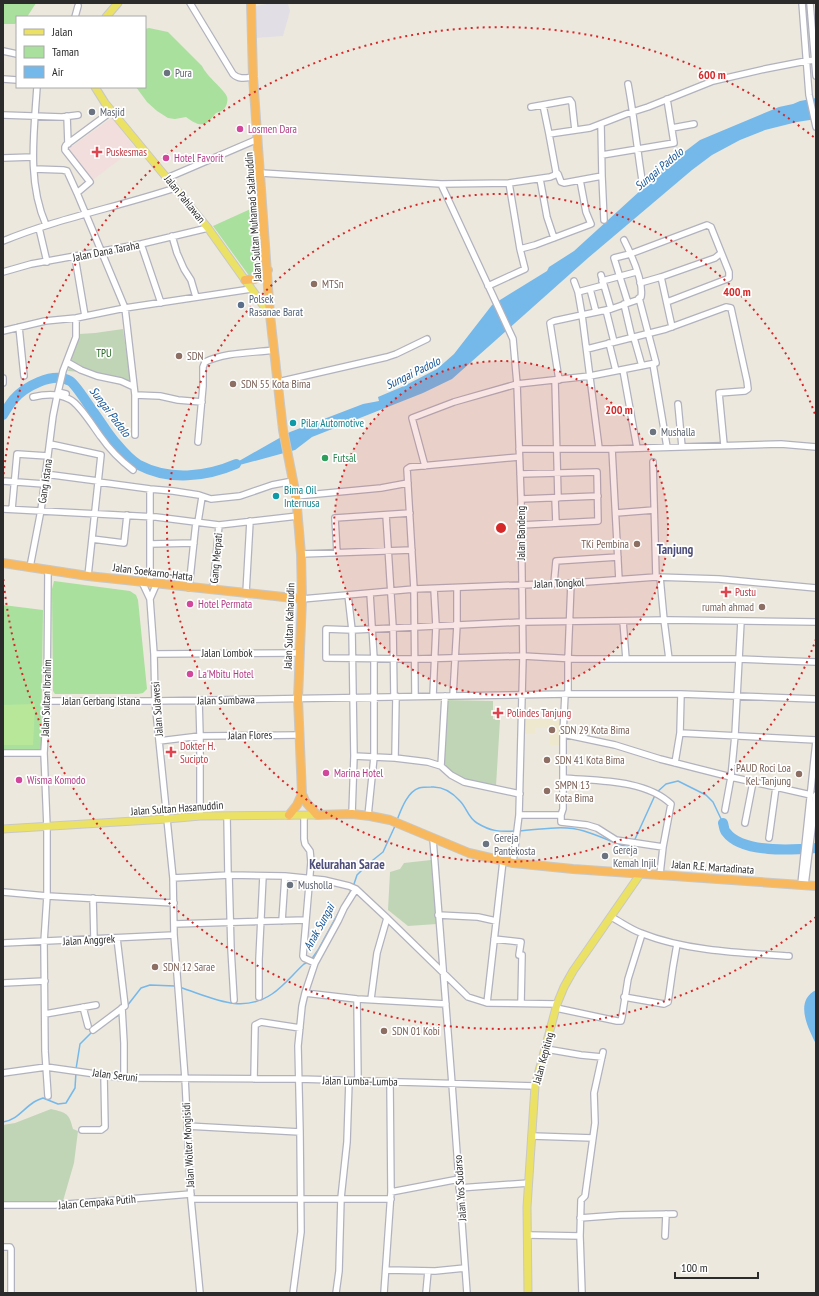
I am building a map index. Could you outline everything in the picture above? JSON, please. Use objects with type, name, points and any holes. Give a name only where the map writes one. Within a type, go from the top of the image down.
[{"type":"highway","name":"Jalan Sultan Muhamad Salahuddin","points":[[251,3],[253,77],[268,270],[270,315],[283,430],[289,460]]},
{"type":"highway","points":[[246,280],[255,278],[268,270]]},
{"type":"highway","name":"Jalan Sultan Kaharudin","points":[[289,460],[296,496],[301,554],[302,599],[298,699],[302,794]]},
{"type":"highway","name":"Jalan Soekarno-Hatta","points":[[3,563],[88,576],[302,599]]},
{"type":"highway","points":[[302,794],[305,801],[317,815]]},
{"type":"highway","points":[[289,815],[297,805],[302,794]]},
{"type":"highway","name":"Jalan Sultan Hasanuddin","points":[[317,815],[352,814],[368,816]]},
{"type":"highway","name":"Jalan R.E. Martadinata","points":[[368,816],[400,823],[432,839],[469,853],[513,863],[816,886]]},
{"type":"main road","points":[[107,16],[118,3]]},
{"type":"main road","name":"Jalan Pahlawan","points":[[96,88],[112,111],[208,228],[270,315]]},
{"type":"main road","name":"Jalan Sultan Hasanuddin","points":[[3,829],[167,820],[200,816],[317,815]]},
{"type":"main road","name":"Jalan Kepiting","points":[[528,1293],[527,1207],[535,1086],[557,1006],[564,987],[573,971],[641,873]]},
{"type":"street","points":[[190,3],[233,74],[237,78],[253,77]]},
{"type":"street","points":[[802,3],[809,95],[816,127]]},
{"type":"street","points":[[810,3],[816,76]]},
{"type":"street","points":[[75,16],[78,6]]},
{"type":"street","points":[[3,51],[16,54]]},
{"type":"street","points":[[549,134],[590,128],[713,82],[765,69],[815,60]]},
{"type":"street","points":[[3,79],[16,80]]},
{"type":"street","points":[[628,84],[642,180]]},
{"type":"street","points":[[37,88],[33,157],[36,192],[41,214],[46,225]]},
{"type":"street","points":[[602,155],[674,143],[667,99]]},
{"type":"street","points":[[531,107],[570,100],[575,130]]},
{"type":"street","points":[[543,105],[556,172],[561,182],[564,183],[602,176]]},
{"type":"street","points":[[77,193],[90,182],[64,147],[112,111]]},
{"type":"street","points":[[3,115],[67,116],[78,114]]},
{"type":"street","points":[[67,116],[68,144]]},
{"type":"street","points":[[601,124],[604,220]]},
{"type":"street","points":[[672,128],[694,124]]},
{"type":"street","points":[[167,178],[258,139]]},
{"type":"street","points":[[3,158],[33,157]]},
{"type":"street","points":[[34,169],[66,170],[69,173],[100,251],[125,308],[135,395],[135,434]]},
{"type":"street","points":[[261,173],[440,184],[509,183],[550,177],[555,175],[556,172]]},
{"type":"street","points":[[540,179],[546,217],[554,238]]},
{"type":"street","points":[[520,249],[591,224],[586,212],[580,180]]},
{"type":"street","points":[[440,184],[488,286],[525,269],[520,249],[509,183]]},
{"type":"street","points":[[3,241],[46,225],[146,198],[175,188]]},
{"type":"street","points":[[642,366],[633,338],[614,258],[630,254],[707,225],[711,227],[730,276],[667,302]]},
{"type":"street","points":[[38,228],[47,262]]},
{"type":"street","name":"Jalan Dana Taraha","points":[[3,272],[31,264],[141,244],[208,228]]},
{"type":"street","points":[[172,236],[177,253],[191,280],[196,297]]},
{"type":"street","points":[[624,240],[640,283],[641,293],[639,298],[656,363],[653,364],[667,447]]},
{"type":"street","points":[[141,244],[161,303]]},
{"type":"street","points":[[640,283],[715,258],[721,253]]},
{"type":"street","points":[[75,257],[85,316]]},
{"type":"street","points":[[578,292],[590,289],[602,280],[636,272]]},
{"type":"street","points":[[661,277],[672,327]]},
{"type":"street","points":[[602,280],[608,309],[616,371]]},
{"type":"street","points":[[574,281],[578,292],[587,349],[598,448]]},
{"type":"street","name":"Jalan Bandeng","points":[[488,286],[512,335],[517,384],[521,499],[523,695],[520,815],[513,863]]},
{"type":"street","points":[[3,331],[45,320],[76,318],[125,308],[251,289]]},
{"type":"street","points":[[590,289],[596,312]]},
{"type":"street","points":[[556,523],[557,380],[550,323],[626,304],[639,298]]},
{"type":"street","points":[[587,349],[649,334],[726,307],[731,308],[748,389],[745,391],[719,393],[724,445]]},
{"type":"street","points":[[76,318],[76,338],[63,371],[58,392],[65,394],[70,399],[88,419],[119,460],[133,470]]},
{"type":"street","points":[[20,327],[24,376]]},
{"type":"street","points":[[278,382],[387,357],[427,339]]},
{"type":"street","points":[[198,442],[202,402],[203,367],[205,362],[228,355],[274,350]]},
{"type":"street","points":[[67,362],[81,370],[97,376],[121,381],[134,387]]},
{"type":"street","points":[[425,466],[412,418],[454,402],[517,384],[590,376],[653,364]]},
{"type":"street","points":[[623,370],[637,448]]},
{"type":"street","points":[[3,378],[3,383]]},
{"type":"street","points":[[33,397],[42,394],[70,399]]},
{"type":"street","points":[[135,395],[160,396],[178,400],[202,402]]},
{"type":"street","name":"Gang Istana","points":[[30,566],[41,510],[53,416],[58,396]]},
{"type":"street","points":[[678,404],[682,447]]},
{"type":"street","points":[[50,444],[101,455],[88,576]]},
{"type":"street","points":[[519,449],[637,448],[781,444],[816,447]]},
{"type":"street","points":[[612,448],[619,580]]},
{"type":"street","points":[[12,509],[17,454],[48,456]]},
{"type":"street","points":[[415,696],[414,589],[408,468],[519,457]]},
{"type":"street","points":[[653,462],[658,577],[669,659]]},
{"type":"street","points":[[520,474],[597,472],[598,496],[598,521],[521,525]]},
{"type":"street","points":[[45,474],[173,491],[208,499],[234,497],[272,485],[293,481]]},
{"type":"street","points":[[3,481],[44,484]]},
{"type":"street","points":[[296,496],[381,488],[408,483]]},
{"type":"street","points":[[150,489],[150,582]]},
{"type":"street","points":[[521,499],[598,496]]},
{"type":"street","points":[[189,588],[197,522],[202,497]]},
{"type":"street","points":[[3,509],[127,515],[219,525],[298,516]]},
{"type":"street","points":[[616,513],[654,510]]},
{"type":"street","points":[[337,553],[335,518],[410,513]]},
{"type":"street","points":[[386,514],[393,627],[395,758]]},
{"type":"street","points":[[92,539],[124,543],[127,515]]},
{"type":"street","points":[[246,593],[250,522]]},
{"type":"street","name":"Gang Merpati","points":[[213,590],[219,525]]},
{"type":"street","points":[[150,544],[194,543]]},
{"type":"street","points":[[301,554],[412,550]]},
{"type":"street","points":[[554,583],[556,561],[618,557]]},
{"type":"street","name":"Jalan Sultan Ibrahim","points":[[48,569],[47,701],[44,753],[47,827],[47,896],[44,942],[46,1067],[48,1096]]},
{"type":"street","name":"Jalan Tongkol","points":[[302,599],[414,589],[571,583],[658,577],[719,579],[816,588]]},
{"type":"street","name":"Jalan Sulawesi","points":[[150,582],[150,599]]},
{"type":"street","name":"Jalan Sulawesi","points":[[150,582],[155,702],[167,820]]},
{"type":"street","points":[[571,583],[567,694],[563,734],[563,809],[561,822],[592,826],[616,840],[663,847]]},
{"type":"street","points":[[453,696],[458,625],[457,588]]},
{"type":"street","points":[[433,696],[436,626],[434,589]]},
{"type":"street","points":[[368,816],[374,758],[375,697],[370,593]]},
{"type":"street","points":[[348,595],[352,630],[353,659],[354,756],[352,814]]},
{"type":"street","points":[[816,622],[664,620],[522,622],[326,630],[326,658],[415,659],[523,656],[568,659],[739,659],[816,662]]},
{"type":"street","points":[[623,621],[626,659]]},
{"type":"street","points":[[725,810],[731,777],[735,735],[741,621]]},
{"type":"street","name":"Jalan Lombok","points":[[154,654],[299,653]]},
{"type":"street","name":"Jalan Sumbawa","points":[[155,702],[395,696],[567,694],[681,694],[816,699]]},
{"type":"street","points":[[675,763],[680,733],[681,694]]},
{"type":"street","points":[[441,766],[444,696]]},
{"type":"street","points":[[199,700],[200,816]]},
{"type":"street","name":"Jalan Gerbang Istana","points":[[47,701],[155,702]]},
{"type":"street","points":[[680,733],[816,740],[810,844]]},
{"type":"street","points":[[563,734],[615,745],[675,763],[731,777],[813,795]]},
{"type":"street","name":"Jalan Flores","points":[[159,741],[200,736],[299,735]]},
{"type":"street","points":[[3,753],[44,753]]},
{"type":"street","points":[[354,756],[395,758],[428,762],[441,766],[451,775],[464,782],[520,794]]},
{"type":"street","points":[[563,778],[626,784],[648,790],[671,804],[663,847],[660,874]]},
{"type":"street","points":[[745,823],[753,782]]},
{"type":"street","points":[[769,838],[776,787]]},
{"type":"street","points":[[803,884],[806,855],[810,844],[814,822],[813,795]]},
{"type":"street","points":[[304,815],[304,839],[305,844],[310,851],[303,958],[312,961]]},
{"type":"street","points":[[520,815],[561,815]]},
{"type":"street","points":[[227,816],[234,1000]]},
{"type":"street","points":[[167,820],[173,878],[174,935]]},
{"type":"street","name":"Jalan Yos Sudarso","points":[[432,839],[452,1084],[466,1293]]},
{"type":"street","points":[[487,1003],[502,861]]},
{"type":"street","points":[[173,878],[229,875],[285,876],[324,880],[353,888],[443,971],[468,997],[487,1003],[521,1003],[557,1006],[619,1021],[622,1017],[628,979],[642,934]]},
{"type":"street","points":[[259,997],[260,922],[263,876]]},
{"type":"street","points":[[282,921],[285,876]]},
{"type":"street","points":[[292,1293],[301,1232],[298,1046],[305,993],[312,961],[344,908],[353,888]]},
{"type":"street","points":[[3,892],[47,896],[174,902]]},
{"type":"street","points":[[93,898],[94,939]]},
{"type":"street","points":[[438,915],[478,917],[496,921]]},
{"type":"street","points":[[611,917],[642,934],[677,944],[733,952],[789,956]]},
{"type":"street","points":[[371,999],[378,948],[386,918]]},
{"type":"street","points":[[174,924],[306,920]]},
{"type":"street","name":"Jalan Anggrek","points":[[3,943],[174,935]]},
{"type":"street","name":"Jalan Wolter Mongisidi","points":[[174,935],[185,1078],[191,1196],[200,1293]]},
{"type":"street","points":[[93,1030],[125,1006],[117,938]]},
{"type":"street","points":[[494,939],[521,942],[519,955],[522,955],[521,1003]]},
{"type":"street","points":[[624,997],[664,1004],[668,1002],[677,944]]},
{"type":"street","points":[[3,983],[45,981]]},
{"type":"street","points":[[305,993],[357,999],[446,1004]]},
{"type":"street","points":[[357,999],[358,1081]]},
{"type":"street","points":[[45,1014],[96,1005]]},
{"type":"street","points":[[83,1008],[88,1026]]},
{"type":"street","points":[[122,1008],[124,1078]]},
{"type":"street","points":[[254,1079],[255,1025],[261,1022],[300,1028]]},
{"type":"street","points":[[546,1048],[580,1055],[603,1054],[594,1093],[596,1115],[585,1196],[581,1200],[580,1236],[582,1293]]},
{"type":"street","name":"Jalan Seruni","points":[[3,1073],[46,1067],[69,1069],[124,1078],[185,1078]]},
{"type":"street","points":[[82,1130],[101,1130],[105,1127],[104,1074]]},
{"type":"street","name":"Jalan Lumba-Lumba","points":[[185,1078],[535,1086]]},
{"type":"street","points":[[336,1293],[339,1271],[342,1198],[348,1135],[348,1081]]},
{"type":"street","points":[[384,1293],[391,1199],[390,1082]]},
{"type":"street","points":[[187,1126],[300,1132]]},
{"type":"street","points":[[532,1136],[593,1138]]},
{"type":"street","points":[[391,1192],[459,1179]]},
{"type":"street","points":[[459,1188],[529,1183]]},
{"type":"street","name":"Jalan Cempaka Putih","points":[[3,1206],[55,1205],[191,1196],[301,1200],[342,1198],[391,1199]]},
{"type":"street","points":[[580,1218],[620,1214],[674,1214]]},
{"type":"street","points":[[665,1236],[666,1214]]},
{"type":"street","points":[[528,1236],[580,1236]]},
{"type":"street","points":[[3,1247],[10,1247],[11,1250],[11,1293]]},
{"type":"street","points":[[386,1270],[428,1271],[465,1268]]},
{"type":"street","points":[[426,1293],[428,1271]]},
{"type":"shaded area","points":[[272,3],[288,4],[290,11],[283,36],[255,38],[254,8]]},
{"type":"shaded area","points":[[112,118],[135,148],[91,181],[67,150]]},
{"type":"shaded area","points":[[526,719],[561,720],[560,745],[550,745],[550,728],[535,728],[535,734],[526,734]]},
{"type":"green space","points":[[3,3],[36,3],[28,16],[16,16],[15,24],[3,24]]},
{"type":"green space","points":[[146,29],[168,32],[202,66],[226,94],[227,105],[221,111],[216,113],[207,123],[198,124],[186,117],[175,119],[168,118],[147,102],[137,88],[146,88]]},
{"type":"green space","points":[[255,207],[263,271],[250,277],[213,226]]},
{"type":"green space","name":"TPU","points":[[123,329],[131,383],[103,374],[68,371],[79,334]]},
{"type":"green space","points":[[54,581],[130,591],[136,595],[138,600],[147,689],[143,693],[55,694],[53,691],[52,589]]},
{"type":"green space","points":[[3,605],[43,610],[41,750],[3,751]]},
{"type":"green space","points":[[445,700],[493,701],[493,719],[500,720],[496,786],[465,780],[454,775],[443,764]]},
{"type":"green space","points":[[35,704],[33,745],[3,745],[3,705]]},
{"type":"green space","points":[[431,860],[437,924],[408,926],[388,910],[390,872],[400,869],[404,863]]},
{"type":"green space","points":[[51,1109],[66,1114],[73,1129],[78,1131],[74,1163],[63,1201],[3,1202],[3,1125],[15,1123]]},
{"type":"water","points":[[816,98],[816,119],[765,130],[740,140],[712,155],[692,170],[588,258],[452,379],[423,393],[312,437],[295,450],[225,469],[290,432],[363,404],[379,401],[378,397],[404,386],[437,369],[454,354],[492,305],[547,271],[549,267],[574,251],[675,159],[700,140],[779,107]]},
{"type":"water","points":[[816,990],[816,1044],[807,1023],[804,1008],[809,995]]},
{"type":"waterway","name":"Sungai Padolo","points":[[3,415],[13,400],[24,390],[47,379],[63,378],[70,381],[75,386],[112,438],[126,454],[139,465],[163,473],[188,475],[212,472],[236,464]]},
{"type":"waterway","name":"Anak Sungai","points":[[518,831],[551,828],[576,829],[631,848],[656,793],[666,784],[678,781],[706,795],[713,802],[723,823]]},
{"type":"waterway","name":"Anak Sungai","points":[[397,820],[400,811],[411,793],[419,788],[435,787],[447,790],[454,795],[474,821],[482,826],[495,830],[515,831]]},
{"type":"waterway","points":[[723,823],[725,831],[734,839],[755,847],[782,850],[816,848]]},
{"type":"waterway","name":"Anak Sungai","points":[[345,901],[353,887],[357,875],[383,852],[395,826]]},
{"type":"waterway","name":"Anak Sungai","points":[[311,960],[341,908]]},
{"type":"waterway","name":"Anak Sungai","points":[[179,987],[226,1002],[237,1004],[249,1003],[260,1000],[272,994],[308,962]]},
{"type":"waterway","name":"Anak Sungai","points":[[127,1006],[141,988],[150,985],[175,986]]},
{"type":"waterway","name":"Anak Sungai","points":[[112,1019],[121,1014]]},
{"type":"waterway","name":"Anak Sungai","points":[[76,1069],[80,1044],[92,1032]]},
{"type":"waterway","name":"Anak Sungai","points":[[3,1122],[12,1119],[34,1102],[43,1098],[58,1104],[66,1103],[75,1088],[76,1072]]},
{"type":"place","name":"Pura","points":[[167,73]]},
{"type":"place","name":"Masjid","points":[[92,112]]},
{"type":"place","name":"Losmen Dara","points":[[240,129]]},
{"type":"place","name":"Puskesmas","points":[[97,152]]},
{"type":"place","name":"Hotel Favorit","points":[[166,158]]},
{"type":"place","name":"MTSn","points":[[314,284]]},
{"type":"place","name":"Polsek Rasanae Barat","points":[[241,305]]},
{"type":"place","name":"SDN","points":[[179,356]]},
{"type":"place","name":"SDN 55 Kota Bima","points":[[233,384]]},
{"type":"place","name":"Pilar Automotive","points":[[293,423]]},
{"type":"place","name":"Mushalla","points":[[653,432]]},
{"type":"place","name":"Futsal","points":[[325,458]]},
{"type":"place","name":"Bima Oil Internusa","points":[[276,496]]},
{"type":"place","name":"TKi Pembina","points":[[637,544]]},
{"type":"place","name":"Pustu","points":[[726,592]]},
{"type":"place","name":"Hotel Permata","points":[[190,604]]},
{"type":"place","name":"rumah ahmad","points":[[762,607]]},
{"type":"place","name":"La'Mbitu Hotel","points":[[190,674]]},
{"type":"place","name":"Polindes Tanjung","points":[[498,713]]},
{"type":"place","name":"SDN 29 Kota Bima","points":[[552,730]]},
{"type":"place","name":"Dokter H. Sucipto","points":[[171,752]]},
{"type":"place","name":"SDN 41 Kota Bima","points":[[547,760]]},
{"type":"place","name":"Marina Hotel","points":[[326,773]]},
{"type":"place","name":"PAUD Roci Loa Kel. Tanjung","points":[[799,774]]},
{"type":"place","name":"Wisma Komodo","points":[[19,780]]},
{"type":"place","name":"SMPN 13 Kota Bima","points":[[547,791]]},
{"type":"place","name":"Gereja Pantekosta","points":[[486,844]]},
{"type":"place","name":"Gereja Kemah Injil","points":[[605,856]]},
{"type":"place","name":"Musholla","points":[[290,885]]},
{"type":"place","name":"SDN 12 Sarae","points":[[155,967]]},
{"type":"place","name":"SDN 01 Kobi","points":[[384,1031]]},
{"type":"district","name":"Tanjung","points":[[675,549]]},
{"type":"district","name":"Kelurahan Sarae","points":[[347,864]]}]
